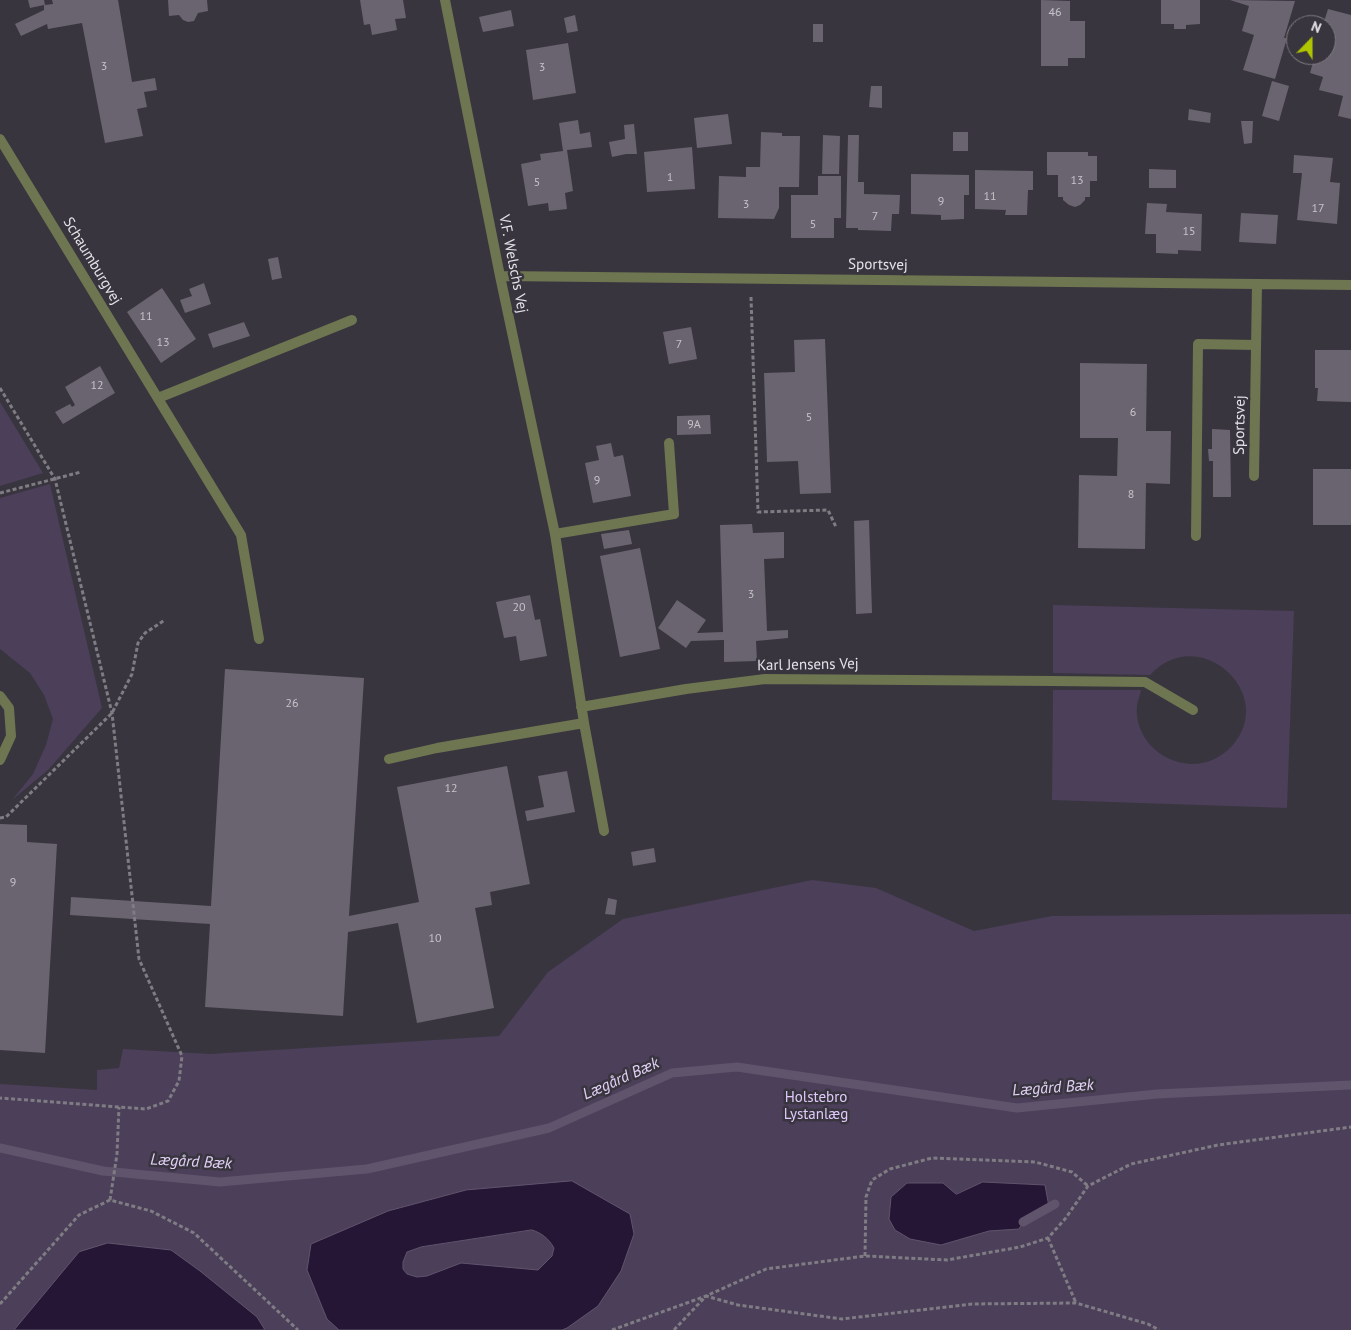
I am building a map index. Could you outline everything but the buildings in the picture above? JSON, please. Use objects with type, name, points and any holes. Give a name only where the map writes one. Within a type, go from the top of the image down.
[{"type":"street","name":"V.F. Welschs Vej","points":[[445,0],[500,276],[555,534],[581,707]]},
{"type":"street","name":"Schaumburgvej","points":[[0,139],[3,151],[158,398],[241,535],[259,639]]},
{"type":"street","name":"Sportsvej","points":[[500,276],[1351,285]]},
{"type":"street","name":"Sportsvej","points":[[1254,476],[1257,284]]},
{"type":"street","points":[[158,398],[352,320]]},
{"type":"street","points":[[1196,536],[1198,344],[1256,345]]},
{"type":"street","points":[[555,534],[674,514],[669,443]]},
{"type":"street","name":"Karl Jensens Vej","points":[[581,707],[686,689],[765,679],[1145,682],[1194,710]]},
{"type":"street","points":[[0,696],[9,708],[11,736],[0,760]]},
{"type":"street","points":[[581,707],[604,831]]},
{"type":"street","points":[[389,759],[437,748],[584,723]]},
{"type":"path","points":[[750,279],[758,512],[828,510],[836,527]]},
{"type":"path","points":[[0,388],[55,479],[112,712],[140,959],[182,1056],[179,1081],[168,1101],[146,1109],[0,1098]]},
{"type":"path","points":[[0,493],[81,472]]},
{"type":"path","points":[[0,818],[6,817],[112,712],[132,674],[138,643],[145,633],[165,620]]},
{"type":"path","points":[[110,1200],[117,1154],[119,1107]]},
{"type":"path","points":[[612,1330],[706,1296],[766,1268],[865,1256],[947,1260],[1020,1247],[1048,1238],[1065,1219],[1088,1186],[1131,1164],[1218,1144],[1351,1127]]},
{"type":"path","points":[[865,1256],[866,1197],[872,1180],[890,1169],[932,1158],[1035,1162],[1072,1172],[1088,1186]]},
{"type":"path","points":[[0,1304],[79,1215],[110,1200],[151,1211],[194,1233],[298,1330]]},
{"type":"path","points":[[1048,1238],[1076,1303]]},
{"type":"path","points":[[706,1296],[738,1305],[842,1319],[972,1304],[1076,1303],[1148,1324],[1159,1330]]},
{"type":"path","points":[[674,1330],[706,1296]]},
{"type":"green space","points":[[0,402],[43,473],[0,486]]},
{"type":"green space","points":[[50,484],[102,708],[48,770],[12,800],[33,774],[46,745],[53,719],[44,695],[30,673],[0,649],[0,498]]},
{"type":"green space","points":[[1053,605],[1294,611],[1287,808],[1052,800],[1053,690],[1141,690],[1137,705],[1137,717],[1145,737],[1159,753],[1179,762],[1190,764],[1212,760],[1231,747],[1244,727],[1246,706],[1240,687],[1227,671],[1210,660],[1190,656],[1170,660],[1150,675],[1053,673]]},
{"type":"green space","name":"Holstebro Lystanlæg","points":[[812,880],[876,888],[974,931],[1052,916],[1351,914],[1351,1330],[0,1330],[0,1084],[97,1090],[97,1070],[119,1068],[123,1049],[210,1054],[499,1036],[548,972],[623,919]]},
{"type":"shaded area","points":[[572,1181],[630,1214],[634,1234],[621,1271],[598,1306],[562,1330],[339,1330],[327,1319],[307,1270],[311,1244],[388,1211],[466,1190]],"holes":[[[532,1230],[545,1237],[554,1248],[552,1256],[538,1270],[461,1263],[427,1276],[417,1277],[407,1274],[403,1269],[403,1262],[407,1252],[421,1247]]]},
{"type":"shaded area","points":[[983,1182],[1045,1185],[1049,1207],[1023,1222],[1019,1229],[989,1231],[941,1245],[910,1239],[895,1230],[889,1219],[891,1197],[907,1183],[943,1183],[956,1194]]},
{"type":"shaded area","points":[[108,1243],[171,1250],[257,1317],[265,1330],[14,1330],[79,1252]]},
{"type":"waterway","name":"Lægård Bæk","points":[[0,1148],[103,1171],[220,1182],[367,1169],[549,1128],[672,1073],[737,1067],[1017,1108],[1157,1094],[1351,1085]]},
{"type":"waterway","points":[[1023,1222],[1055,1204]]}]
